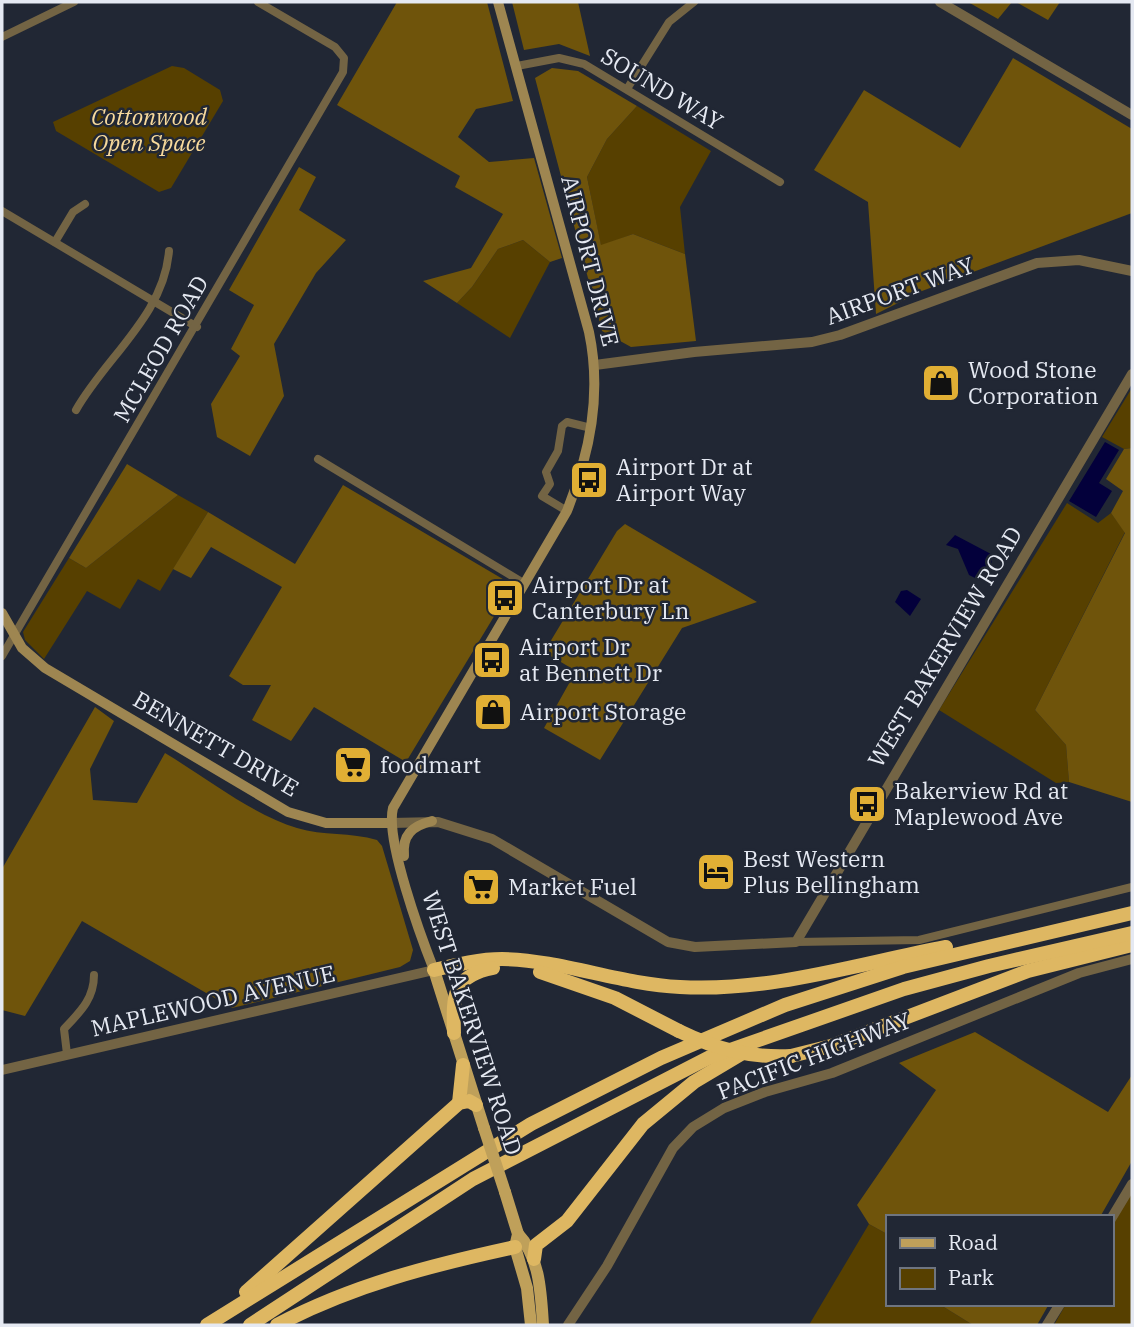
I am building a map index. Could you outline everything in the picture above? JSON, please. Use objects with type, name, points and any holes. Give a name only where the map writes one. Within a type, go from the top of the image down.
[{"type":"highway","points":[[207,1325],[531,1124],[661,1058],[785,1005],[903,967],[1132,912]]},
{"type":"highway","points":[[433,970],[501,959],[547,964],[648,984],[734,988],[796,979],[953,945],[1067,927]]},
{"type":"highway","points":[[250,1325],[473,1179],[710,1057],[810,1020],[989,966],[1132,933]]},
{"type":"highway","points":[[433,970],[524,969],[574,982],[615,998],[713,1047],[745,1055],[791,1056],[831,1045],[1028,971],[1132,945]]},
{"type":"highway","points":[[454,1033],[454,1002],[460,985],[466,976],[493,968]]},
{"type":"highway","points":[[534,1259],[536,1245],[567,1222],[643,1124],[664,1105],[714,1068],[810,1020]]},
{"type":"highway","points":[[459,1103],[463,1065]]},
{"type":"highway","points":[[198,1325],[248,1291],[459,1103],[469,1101],[476,1105]]},
{"type":"highway","points":[[277,1325],[336,1297],[388,1278],[517,1241]]},
{"type":"main road","name":"AIRPORT DRIVE","points":[[391,823],[393,808],[401,791],[567,511],[583,467],[591,428],[595,365],[589,332],[498,2]]},
{"type":"main road","name":"BENNETT DRIVE","points":[[2,612],[22,648],[45,668],[288,812],[326,823],[391,823]]},
{"type":"main road","points":[[364,824],[378,818],[401,791]]},
{"type":"main road","points":[[406,887],[404,841],[412,829],[432,821]]},
{"type":"main road","name":"WEST BAKERVIEW ROAD","points":[[391,823],[406,887],[505,1192],[527,1287],[531,1325]]},
{"type":"main road","name":"WEST BAKERVIEW ROAD","points":[[517,1241],[527,1244],[534,1259],[543,1325]]},
{"type":"street","points":[[2,37],[74,2]]},
{"type":"street","name":"MCLEOD ROAD","points":[[2,656],[197,327],[343,72],[344,58],[335,47],[258,2]]},
{"type":"street","points":[[627,89],[669,22],[694,2]]},
{"type":"street","points":[[940,2],[1132,115]]},
{"type":"street","name":"SOUND WAY","points":[[517,66],[559,58],[584,64],[780,182]]},
{"type":"street","points":[[55,242],[73,212],[85,204]]},
{"type":"street","points":[[2,211],[197,327]]},
{"type":"street","points":[[76,410],[89,387],[115,360],[154,300],[168,270],[169,251]]},
{"type":"street","name":"AIRPORT WAY","points":[[595,365],[694,352],[812,342],[840,335],[1007,273],[1055,260],[1079,260],[1132,271]]},
{"type":"street","name":"WEST BAKERVIEW ROAD","points":[[796,942],[1132,374]]},
{"type":"street","points":[[567,511],[542,496],[550,484],[546,472],[558,451],[562,426],[567,422],[591,428]]},
{"type":"street","points":[[318,459],[525,584]]},
{"type":"street","name":"BENNETT DRIVE","points":[[391,823],[432,821],[451,824],[492,839],[668,942],[695,947],[796,942]]},
{"type":"street","points":[[796,942],[919,940],[1132,887]]},
{"type":"street","name":"PACIFIC HIGHWAY","points":[[568,1325],[607,1266],[673,1148],[694,1127],[724,1108],[765,1092],[832,1073],[1079,973],[1132,959]]},
{"type":"street","name":"MAPLEWOOD AVENUE","points":[[2,1070],[433,970]]},
{"type":"street","points":[[67,1054],[64,1029],[83,1009],[94,989],[94,975]]},
{"type":"street","points":[[1113,1216],[1132,1184]]},
{"type":"street","points":[[1047,1325],[1059,1306]]},
{"type":"green space","name":"Cottonwood Open Space","points":[[172,66],[184,68],[220,90],[223,101],[171,188],[159,192],[56,131],[53,122]]},
{"type":"green space","points":[[637,106],[711,151],[680,207],[685,254],[633,234],[601,246],[587,177],[607,139]]},
{"type":"green space","points":[[523,240],[550,262],[510,338],[457,303],[472,287],[498,249]]},
{"type":"green space","points":[[1132,388],[1132,448],[1124,449],[1102,437]]},
{"type":"green space","points":[[178,495],[208,512],[160,591],[138,579],[120,609],[87,591],[44,659],[25,640],[23,632],[69,558],[86,568]]},
{"type":"green space","points":[[1067,503],[1098,523],[1111,513],[1125,532],[1035,710],[1066,745],[1069,782],[1056,783],[939,710]]},
{"type":"green space","points":[[1132,1187],[1132,1325],[1054,1325],[1065,1306],[1113,1306],[1113,1220]]},
{"type":"green space","points":[[869,1224],[886,1233],[886,1306],[942,1306],[973,1325],[809,1325]]},
{"type":"shaded area","points":[[397,2],[487,2],[513,101],[476,109],[458,137],[489,162],[534,158],[562,258],[550,262],[523,240],[498,249],[472,287],[457,303],[423,281],[471,268],[503,214],[455,187],[460,176],[337,105]]},
{"type":"shaded area","points":[[512,2],[578,2],[590,56],[559,44],[524,50]]},
{"type":"shaded area","points":[[968,2],[1012,2],[998,19]]},
{"type":"shaded area","points":[[1016,2],[1060,2],[1048,20]]},
{"type":"shaded area","points":[[1013,58],[1132,129],[1132,213],[922,291],[876,314],[868,202],[814,170],[864,90],[960,148]]},
{"type":"shaded area","points":[[552,68],[578,71],[637,106],[607,139],[587,177],[601,245],[633,234],[685,254],[696,341],[631,347],[602,331],[535,78]]},
{"type":"shaded area","points":[[299,167],[316,177],[299,210],[346,240],[316,273],[274,344],[284,396],[250,456],[217,437],[211,404],[240,356],[231,349],[254,305],[229,290]]},
{"type":"shaded area","points":[[1105,442],[1119,450],[1099,483],[1112,491],[1096,517],[1069,501]]},
{"type":"shaded area","points":[[1132,448],[1132,802],[1069,782],[1066,745],[1035,710],[1125,533],[1111,513],[1123,491],[1106,479],[1124,449]]},
{"type":"shaded area","points":[[127,464],[178,495],[86,568],[69,558]]},
{"type":"shaded area","points":[[343,485],[513,585],[406,762],[314,707],[291,741],[252,720],[271,685],[243,685],[229,676],[282,587],[211,547],[191,578],[173,569],[208,512],[295,564]]},
{"type":"shaded area","points":[[625,524],[757,602],[682,628],[600,760],[544,728],[576,671],[544,652],[617,531]]},
{"type":"shaded area","points":[[955,535],[991,554],[992,564],[977,579],[969,575],[958,549],[946,545]]},
{"type":"shaded area","points":[[907,590],[921,599],[910,616],[895,602],[901,591]]},
{"type":"shaded area","points":[[95,707],[114,721],[90,769],[93,800],[137,803],[165,753],[246,805],[280,822],[307,830],[377,840],[382,846],[413,950],[410,961],[400,967],[232,1008],[82,921],[25,1016],[2,1010],[2,869]]},
{"type":"shaded area","points":[[975,1032],[1108,1112],[1132,1075],[1132,1161],[1101,1215],[886,1215],[886,1233],[869,1224],[857,1205],[936,1090],[899,1063]]},
{"type":"shaded area","points":[[942,1306],[1048,1306],[1037,1325],[973,1325]]},
{"type":"place","name":"Wood Stone Corporation","points":[[941,383]]},
{"type":"place","name":"Airport Dr at Airport Way","points":[[589,480]]},
{"type":"place","name":"Airport Dr at Canterbury Ln","points":[[505,598]]},
{"type":"place","name":"Airport Dr at Bennett Dr","points":[[492,660]]},
{"type":"place","name":"Airport Storage","points":[[493,712]]},
{"type":"place","name":"foodmart","points":[[353,765]]},
{"type":"place","name":"Bakerview Rd at Maplewood Ave","points":[[867,804]]},
{"type":"place","name":"Best Western Plus Bellingham","points":[[716,872]]},
{"type":"place","name":"Market Fuel","points":[[481,887]]}]
